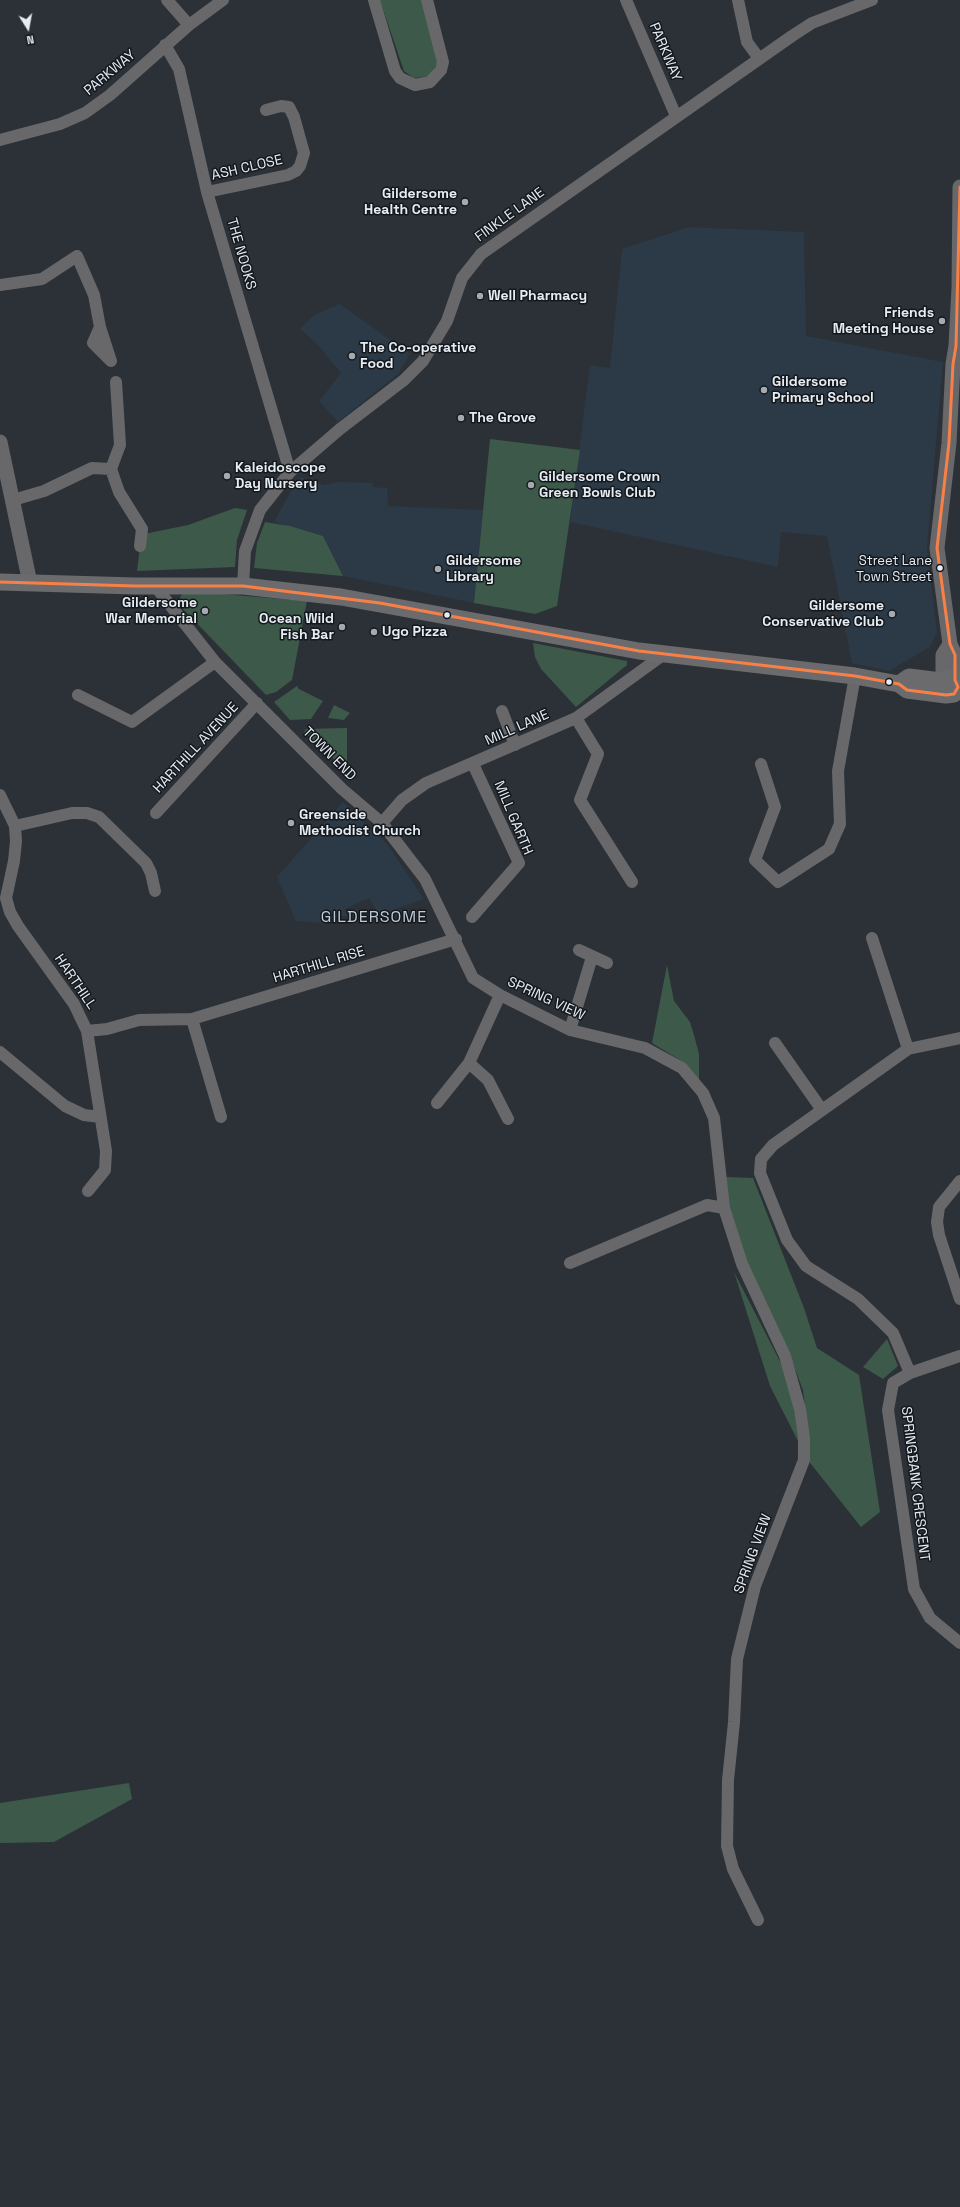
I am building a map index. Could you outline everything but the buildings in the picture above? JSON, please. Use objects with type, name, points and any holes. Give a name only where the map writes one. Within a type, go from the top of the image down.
[{"type":"main road","points":[[0,582],[155,586],[244,586],[380,603],[663,655],[855,676],[899,684],[909,677],[952,686]]},
{"type":"street","points":[[167,0],[189,25]]},
{"type":"street","name":"PARKWAY","points":[[0,140],[60,124],[85,113],[110,95],[189,25],[223,0]]},
{"type":"street","points":[[374,0],[395,71],[403,80],[414,84],[430,82],[439,73],[443,62],[427,0]]},
{"type":"street","name":"PARKWAY","points":[[626,0],[676,116]]},
{"type":"street","points":[[738,0],[747,42],[758,57]]},
{"type":"street","name":"FINKLE LANE","points":[[244,586],[245,551],[260,510],[290,472],[340,429],[408,376],[423,361],[447,321],[462,278],[481,254],[758,57],[812,23],[872,0]]},
{"type":"street","name":"THE NOOKS","points":[[165,46],[179,69],[207,192],[290,472]]},
{"type":"street","name":"ASH CLOSE","points":[[207,192],[288,175],[300,166],[304,153],[294,117],[289,107],[281,106],[266,110]]},
{"type":"street","points":[[952,686],[943,655],[950,644],[937,548],[955,443],[960,288],[960,187]]},
{"type":"street","points":[[0,285],[42,279],[79,254],[94,295],[100,327]]},
{"type":"street","points":[[116,382],[120,445],[111,469],[119,492],[142,529],[140,546]]},
{"type":"street","points":[[0,442],[30,583]]},
{"type":"street","points":[[13,500],[44,490],[92,468],[111,469]]},
{"type":"street","name":"TOWN END","points":[[155,586],[215,662],[342,789],[382,823]]},
{"type":"street","name":"MILL LANE","points":[[382,823],[402,800],[426,783],[515,746],[576,718],[663,655]]},
{"type":"street","points":[[78,694],[132,722],[215,662]]},
{"type":"street","points":[[761,764],[775,807],[755,860],[778,882],[829,849],[840,824],[838,771],[855,676]]},
{"type":"street","name":"HARTHILL AVENUE","points":[[156,813],[257,703]]},
{"type":"street","points":[[502,711],[515,746]]},
{"type":"street","points":[[576,718],[598,754],[580,800],[632,882]]},
{"type":"street","name":"MILL GARTH","points":[[472,916],[519,863],[473,764]]},
{"type":"street","name":"HARTHILL","points":[[0,795],[15,826],[16,841],[14,860],[6,898],[10,912],[18,926],[74,1004],[87,1031],[106,1151],[105,1170],[88,1191]]},
{"type":"street","points":[[15,826],[72,813],[87,812],[98,817],[146,863],[151,873],[155,891]]},
{"type":"street","name":"SPRING VIEW","points":[[382,823],[425,879],[456,939],[473,978],[500,995],[570,1030],[645,1048],[682,1068],[703,1093],[714,1118],[724,1208],[742,1264],[785,1356],[800,1409],[804,1438],[804,1460],[755,1586],[737,1659],[734,1722],[728,1780],[727,1846],[733,1869],[758,1920]]},
{"type":"street","points":[[872,938],[908,1049]]},
{"type":"street","name":"HARTHILL RISE","points":[[87,1031],[107,1029],[139,1020],[192,1019],[456,939]]},
{"type":"street","points":[[579,950],[607,963]]},
{"type":"street","points":[[570,1030],[592,957]]},
{"type":"street","points":[[437,1103],[469,1063],[500,995]]},
{"type":"street","points":[[192,1019],[221,1117]]},
{"type":"street","points":[[910,1372],[893,1333],[858,1298],[806,1266],[787,1240],[760,1173],[761,1160],[773,1145],[908,1049],[960,1038]]},
{"type":"street","points":[[775,1043],[822,1110]]},
{"type":"street","points":[[0,1052],[65,1106],[84,1115],[100,1117]]},
{"type":"street","points":[[469,1063],[488,1080],[508,1119]]},
{"type":"street","points":[[960,1181],[939,1207],[937,1222],[938,1236],[960,1299]]},
{"type":"street","points":[[570,1263],[707,1205],[724,1208]]},
{"type":"street","name":"SPRINGBANK CRESCENT","points":[[960,1356],[910,1372],[893,1383],[888,1410],[914,1589],[930,1618],[960,1643]]},
{"type":"shaded area","name":"Gildersome Primary School","points":[[689,227],[804,232],[806,336],[943,362],[927,547],[937,632],[930,647],[889,671],[852,663],[827,536],[781,532],[778,567],[570,522],[590,365],[610,368],[622,249]]},
{"type":"shaded area","points":[[340,304],[410,354],[398,374],[338,422],[319,401],[341,373],[317,344],[300,329],[314,315]]},
{"type":"shaded area","points":[[299,477],[324,485],[337,482],[372,483],[373,487],[387,488],[388,506],[483,510],[474,603],[343,576],[323,536],[274,522]]},
{"type":"shaded area","points":[[343,802],[388,845],[424,899],[379,915],[369,898],[345,909],[347,915],[320,923],[296,921],[277,877]]},
{"type":"green space","points":[[380,0],[421,0],[437,52],[438,62],[430,76],[414,78],[404,71]]},
{"type":"green space","points":[[490,439],[580,450],[557,606],[535,614],[474,603]]},
{"type":"green space","points":[[235,508],[247,510],[237,540],[235,567],[137,571],[140,546],[144,534],[188,525]]},
{"type":"green space","points":[[265,522],[290,526],[323,536],[343,576],[254,568],[257,543]]},
{"type":"green space","points":[[185,591],[307,601],[292,680],[276,692],[266,695],[183,609],[179,603],[180,597]]},
{"type":"green space","points":[[533,643],[627,661],[627,665],[576,707],[541,669],[535,657]]},
{"type":"green space","points":[[297,686],[299,689],[323,701],[311,719],[290,720],[274,702]]},
{"type":"green space","points":[[334,705],[350,713],[344,720],[328,718]]},
{"type":"green space","points":[[347,728],[347,771],[304,732],[306,729]]},
{"type":"green space","points":[[667,965],[674,1001],[690,1022],[694,1035],[699,1054],[699,1080],[680,1060],[652,1043]]},
{"type":"green space","points":[[726,1177],[753,1178],[804,1308],[817,1348],[859,1375],[880,1512],[861,1527],[807,1459],[809,1439],[803,1390],[787,1348],[760,1301],[726,1203]]},
{"type":"green space","points":[[734,1272],[786,1373],[792,1394],[799,1443],[770,1386]]},
{"type":"green space","points":[[887,1339],[898,1366],[883,1379],[863,1367]]},
{"type":"green space","points":[[129,1783],[132,1799],[54,1842],[0,1843],[0,1803]]},
{"type":"transit line","points":[[0,582],[135,586],[243,586],[380,603],[639,651],[855,676],[899,684],[907,690],[946,695],[954,694],[958,687],[955,680],[955,655],[950,644],[937,548],[949,443],[953,364],[956,346],[960,187]]},
{"type":"place","name":"Gildersome Health Centre","points":[[465,202]]},
{"type":"place","name":"Well Pharmacy","points":[[480,296]]},
{"type":"place","name":"Friends Meeting House","points":[[942,321]]},
{"type":"place","name":"The Co-operative Food","points":[[352,356]]},
{"type":"place","name":"Gildersome Primary School","points":[[764,390]]},
{"type":"place","name":"The Grove","points":[[461,418]]},
{"type":"place","name":"Kaleidoscope Day Nursery","points":[[227,476]]},
{"type":"place","name":"Gildersome Crown Green Bowls Club","points":[[531,485]]},
{"type":"place","name":"Street Lane Town Street","points":[[940,568]]},
{"type":"place","name":"Gildersome Library","points":[[438,569]]},
{"type":"place","name":"Gildersome War Memorial","points":[[205,611]]},
{"type":"place","name":"Gildersome Conservative Club","points":[[892,614]]},
{"type":"place","name":"Ocean Wild Fish Bar","points":[[342,627]]},
{"type":"place","name":"Ugo Pizza","points":[[374,632]]},
{"type":"place","name":"Greenside Methodist Church","points":[[291,823]]},
{"type":"district","name":"GILDERSOME","points":[[374,918]]}]
